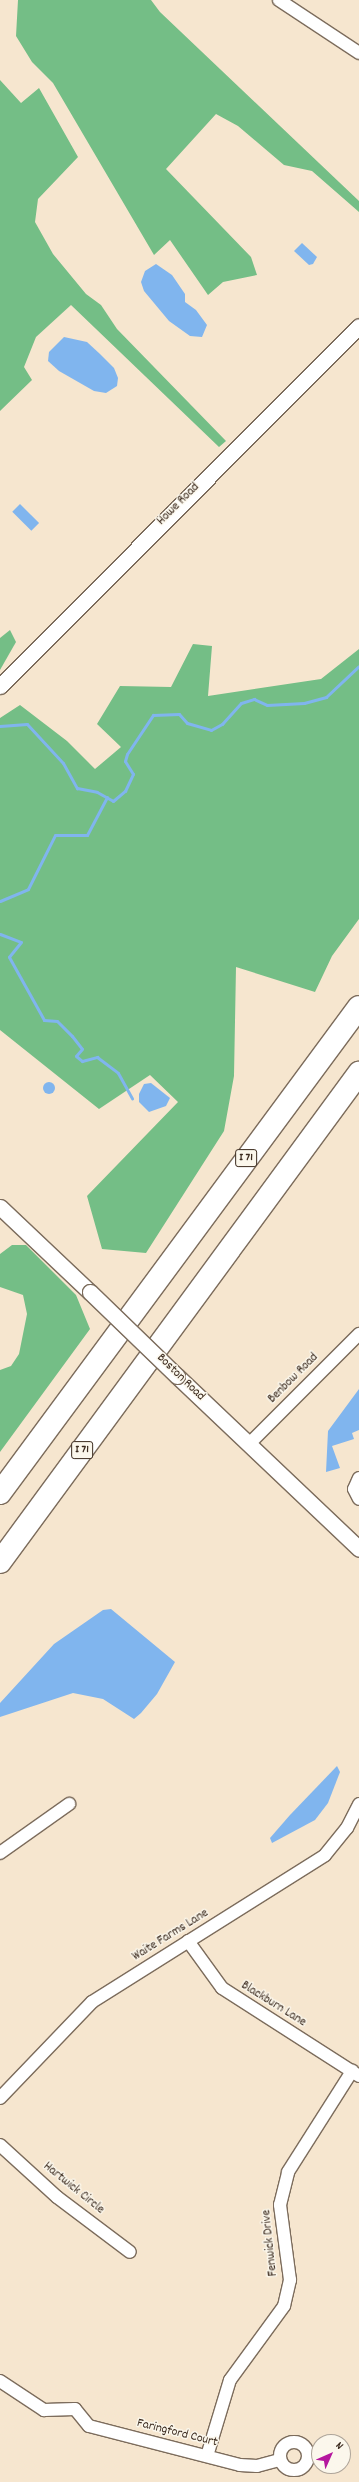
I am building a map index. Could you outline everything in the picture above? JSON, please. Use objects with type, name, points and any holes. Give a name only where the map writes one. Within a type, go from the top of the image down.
[{"type":"highway","name":"I 71","points":[[0,1493],[359,1007]]},
{"type":"highway","name":"I 71","points":[[0,1562],[359,1073]]},
{"type":"street","points":[[279,0],[359,54]]},
{"type":"street","name":"Howe Road","points":[[0,686],[359,326]]},
{"type":"street","name":"Boston Road","points":[[3,1217],[90,1292],[359,1549]]},
{"type":"street","name":"Benbow Road","points":[[249,1444],[359,1334]]},
{"type":"street","points":[[359,1478],[354,1489],[359,1499]]},
{"type":"street","points":[[0,1853],[69,1804]]},
{"type":"street","name":"Waite Farms Lane","points":[[0,2098],[86,2007],[188,1941],[317,1861],[342,1837],[359,1804]]},
{"type":"street","name":"Blackburn Lane","points":[[188,1941],[222,1988],[355,2073]]},
{"type":"street","name":"Fenwick Drive","points":[[207,2456],[230,2380],[244,2357],[278,2318],[286,2299],[289,2273],[280,2211],[288,2172],[355,2073]]},
{"type":"street","name":"Hartwick Circle","points":[[0,2145],[57,2197],[130,2252]]},
{"type":"street","name":"Faringford Court","points":[[0,2381],[44,2410],[75,2409],[89,2426],[251,2466],[280,2460]]},
{"type":"green space","points":[[18,0],[151,0],[160,12],[359,201],[359,212],[312,171],[284,165],[238,126],[216,114],[166,169],[251,257],[257,275],[223,282],[208,295],[170,240],[154,255],[53,83],[32,62],[16,36]]},
{"type":"green space","points":[[0,80],[21,103],[39,88],[78,157],[38,199],[35,222],[53,254],[86,294],[101,305],[117,329],[226,441],[219,447],[71,305],[36,337],[24,367],[32,380],[0,411]]},
{"type":"green space","points":[[10,630],[16,642],[0,670],[0,638]]},
{"type":"green space","points":[[193,644],[212,646],[208,696],[321,679],[359,649],[359,919],[332,956],[315,992],[236,967],[234,1076],[224,1131],[146,1253],[102,1249],[87,1196],[178,1102],[150,1075],[99,1109],[0,1030],[0,718],[20,705],[67,741],[95,769],[121,747],[97,724],[120,686],[171,687]]},
{"type":"green space","points":[[12,1245],[26,1245],[76,1295],[90,1329],[0,1452],[0,1370],[11,1366],[19,1354],[27,1314],[23,1295],[0,1287],[0,1254]]},
{"type":"water","points":[[302,243],[317,257],[313,264],[309,265],[294,251]]},
{"type":"water","points":[[156,264],[172,275],[185,294],[185,302],[196,310],[207,325],[202,337],[190,336],[169,321],[144,291],[141,282],[145,271]]},
{"type":"water","points":[[64,337],[87,342],[100,354],[114,368],[118,378],[117,386],[106,393],[94,391],[59,371],[48,361],[49,352]]},
{"type":"water","points":[[20,504],[39,523],[31,531],[12,512]]},
{"type":"water","points":[[49,1082],[53,1084],[55,1088],[53,1092],[49,1094],[45,1092],[43,1088],[45,1084]]},
{"type":"water","points":[[151,1083],[170,1098],[166,1106],[149,1112],[139,1102],[139,1094],[144,1084]]},
{"type":"water","points":[[359,1389],[359,1430],[352,1433],[354,1439],[332,1446],[340,1468],[326,1472],[328,1431]]},
{"type":"water","points":[[111,1609],[175,1662],[157,1694],[141,1713],[134,1719],[103,1699],[73,1693],[0,1717],[0,1703],[54,1644],[103,1610]]},
{"type":"water","points":[[337,1766],[340,1772],[328,1803],[315,1820],[272,1843],[270,1838]]},
{"type":"waterway","points":[[0,726],[27,724],[63,763],[77,788],[97,792],[113,801],[125,791],[133,774],[125,761],[127,754],[153,715],[179,714],[187,723],[211,730],[222,724],[241,703],[254,699],[267,705],[304,703],[326,697],[359,666]]},
{"type":"waterway","points":[[0,901],[28,889],[55,835],[87,835],[107,797]]},
{"type":"waterway","points":[[0,934],[21,942],[9,957],[44,1020],[57,1021],[72,1036],[82,1049],[76,1056],[82,1061],[97,1057],[118,1073],[132,1098]]}]
